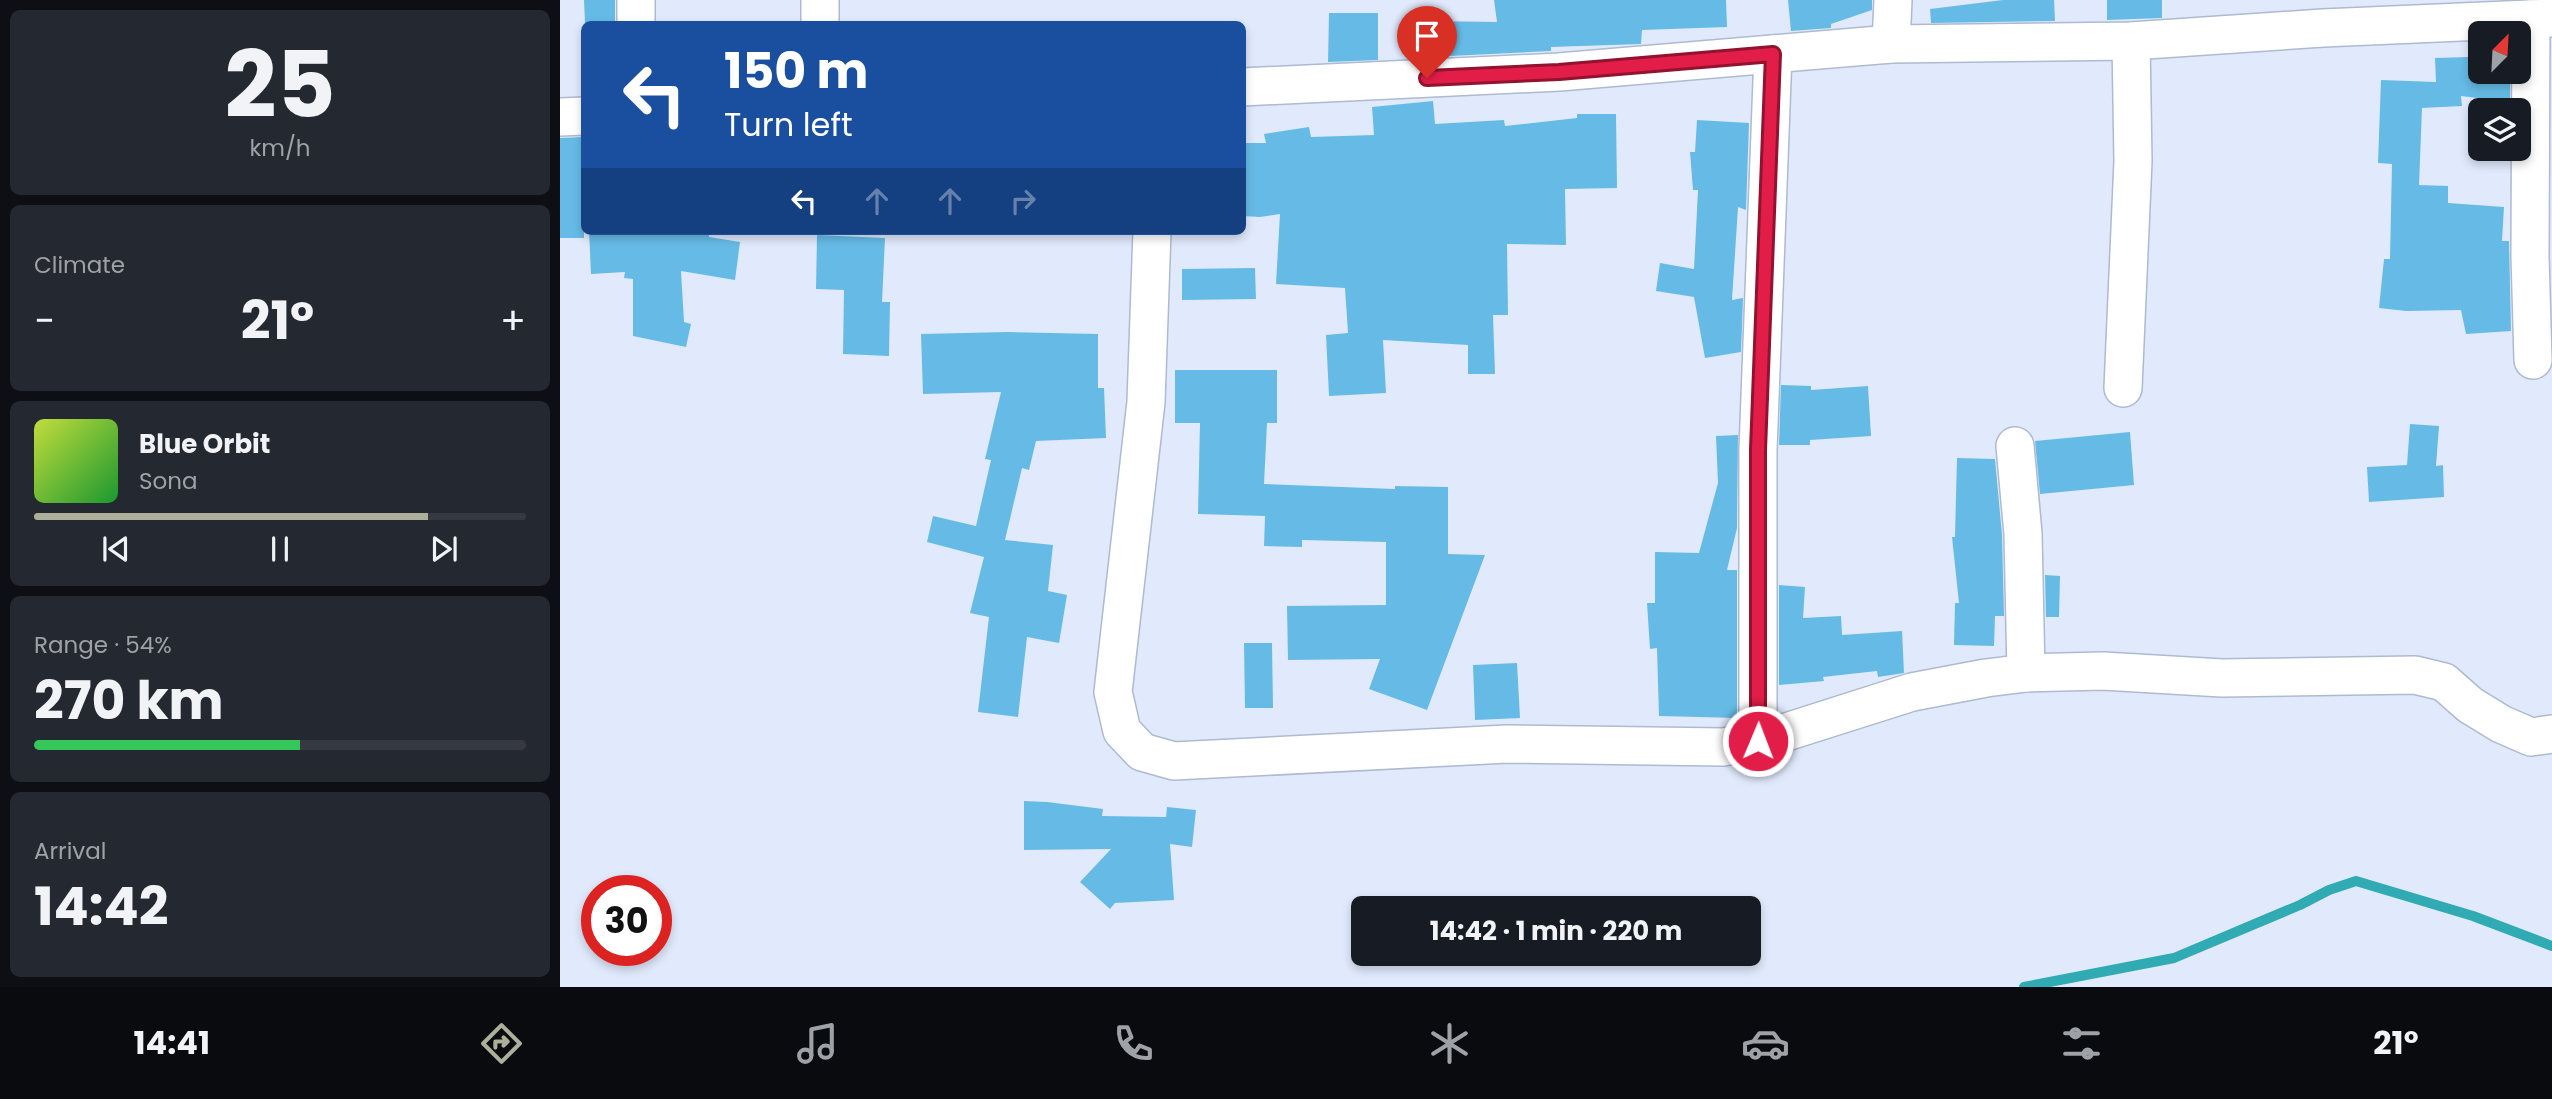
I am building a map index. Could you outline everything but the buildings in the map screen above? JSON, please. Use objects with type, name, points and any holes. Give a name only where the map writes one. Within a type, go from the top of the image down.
[{"type":"street","points":[[636,0],[636,21]]},
{"type":"street","points":[[820,0],[820,21]]},
{"type":"street","points":[[1891,44],[1893,0]]},
{"type":"street","points":[[1246,87],[1559,72],[1891,44],[2131,41],[2324,14],[2541,19],[2532,152],[2530,256],[2533,360]]},
{"type":"street","points":[[2123,388],[2133,161],[2131,41]]},
{"type":"street","points":[[1758,741],[1758,450],[1773,54]]},
{"type":"street","points":[[560,117],[581,116]]},
{"type":"street","points":[[1152,235],[1146,402],[1113,692],[1122,731],[1142,752],[1174,761],[1507,744],[1723,747],[1758,741],[1912,692],[2026,673],[2103,671],[2222,677],[2415,675],[2444,682],[2470,705],[2501,724],[2531,737],[2552,734]]},
{"type":"street","points":[[2015,446],[2023,534],[2026,673]]},
{"type":"waterway","points":[[2024,987],[2174,958],[2329,890],[2356,881],[2473,916],[2552,946]]},
{"type":"route","points":[[1427,78],[1559,72],[1773,54],[1758,450],[1758,741]]}]
